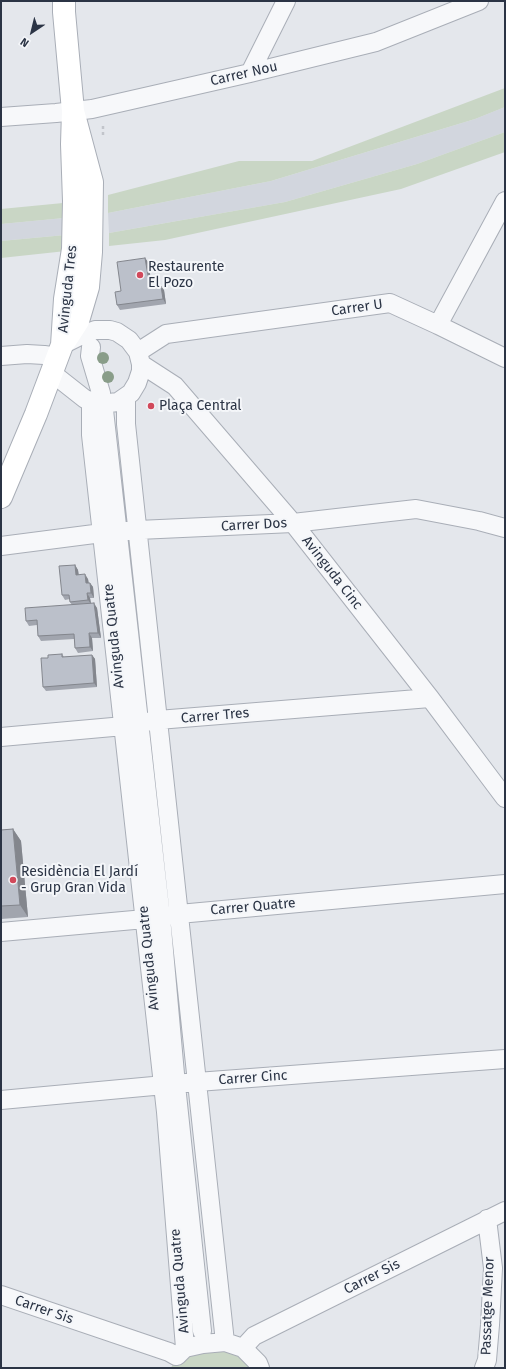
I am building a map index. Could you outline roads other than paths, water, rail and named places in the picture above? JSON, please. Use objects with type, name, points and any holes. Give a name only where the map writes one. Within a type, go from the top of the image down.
[{"type":"main road","name":"Avinguda Tres","points":[[1,497],[58,358],[78,321],[88,287],[92,182],[74,111],[64,1]]},
{"type":"street","points":[[250,73],[286,1]]},
{"type":"street","name":"Carrer Nou","points":[[1,117],[74,111],[102,107],[250,73],[376,42],[479,1]]},
{"type":"street","points":[[438,325],[505,201]]},
{"type":"street","name":"Carrer U","points":[[139,358],[166,334],[390,303],[505,358]]},
{"type":"street","points":[[1,356],[33,354],[58,358],[79,395],[104,404],[118,402],[131,393],[138,383],[139,358],[130,340],[117,332],[110,330],[95,330],[80,336],[58,358]]},
{"type":"street","points":[[91,347],[90,356],[99,401]]},
{"type":"street","name":"Avinguda Cinc","points":[[139,358],[175,386],[292,523],[430,698],[505,798]]},
{"type":"street","name":"Avinguda Quatre","points":[[126,397],[126,424],[158,720],[162,917],[170,1086],[178,1358]]},
{"type":"street","name":"Avinguda Quatre","points":[[99,401],[90,426],[110,532],[132,725],[162,917],[197,1082],[225,1342]]},
{"type":"street","name":"Carrer Dos","points":[[1,546],[110,532],[292,523],[416,509],[479,521],[505,528]]},
{"type":"street","name":"Carrer Tres","points":[[1,737],[132,725],[158,720],[430,698]]},
{"type":"street","name":"Carrer Quatre","points":[[1,932],[505,884]]},
{"type":"street","name":"Carrer Cinc","points":[[1,1100],[170,1086],[197,1082],[505,1059]]},
{"type":"street","name":"Avinguda Quatre","points":[[170,1086],[202,1331]]},
{"type":"street","name":"Carrer Sis","points":[[243,1348],[254,1336],[505,1211]]},
{"type":"street","name":"Passatge Menor","points":[[484,1368],[487,1360],[490,1332],[493,1268],[487,1219]]},
{"type":"street","name":"Carrer Sis","points":[[1,1295],[169,1352],[178,1358]]},
{"type":"street","points":[[178,1358],[203,1344],[225,1342],[243,1348],[258,1363],[260,1368]]},
{"type":"place","name":"Restaurente El Pozo","points":[[140,275]]},
{"type":"place","name":"Plaça Central","points":[[151,406]]},
{"type":"place","name":"Residència El Jardí - Grup Gran Vida","points":[[13,880]]}]
